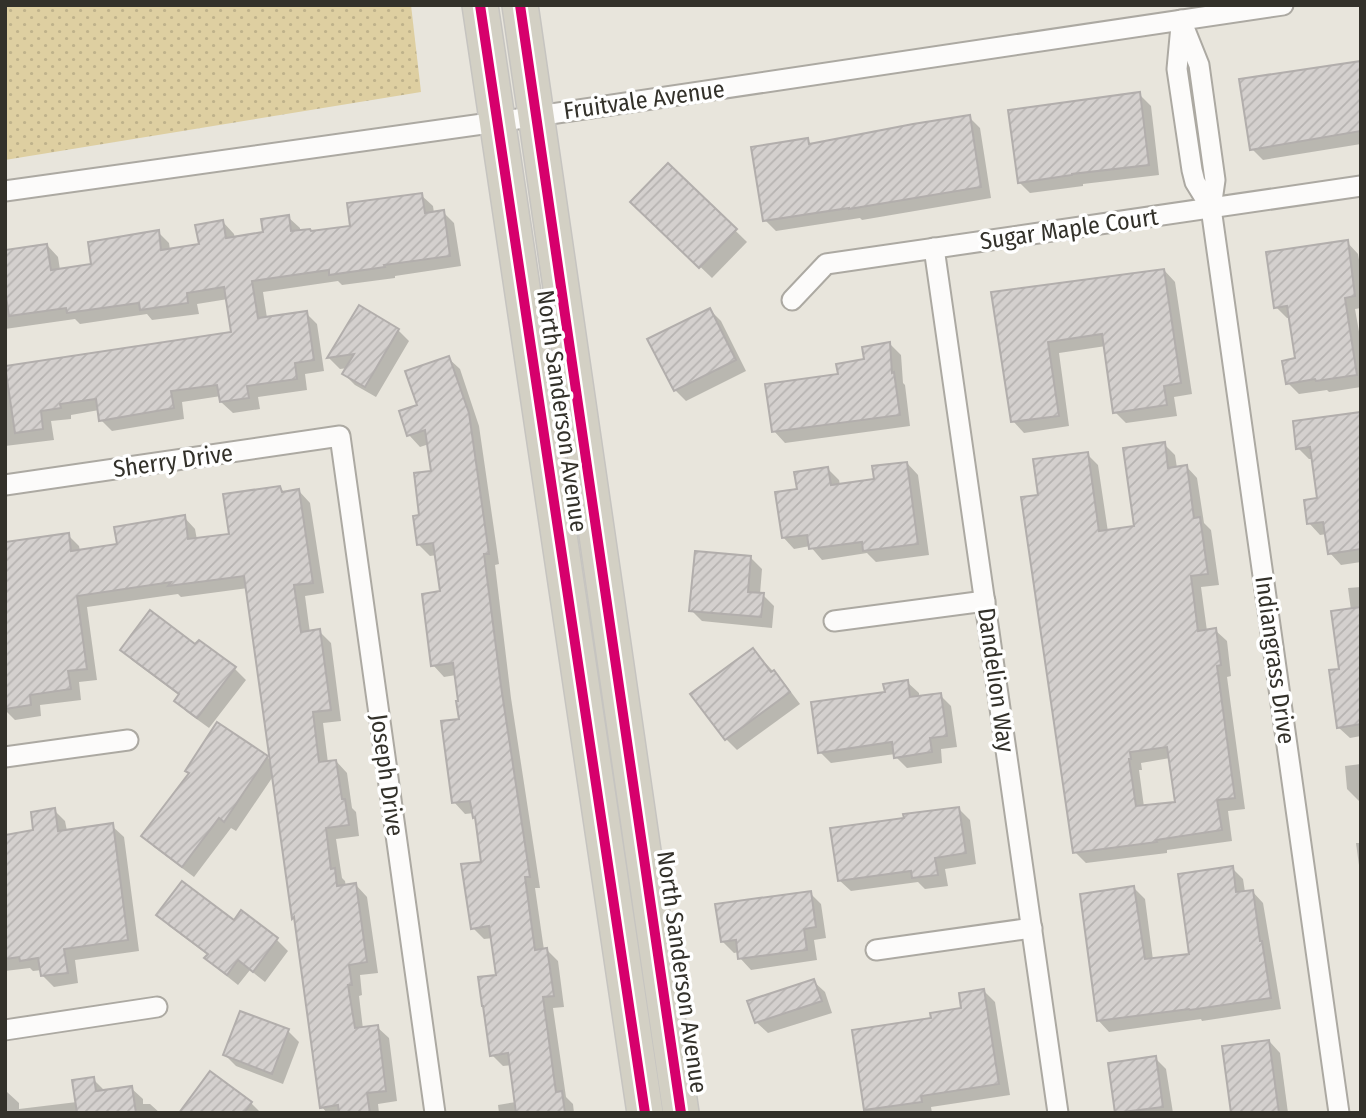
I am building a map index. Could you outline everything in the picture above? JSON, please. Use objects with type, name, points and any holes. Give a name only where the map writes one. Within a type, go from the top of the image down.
[{"type":"highway","name":"North Sanderson Avenue","points":[[480,5],[645,1113]]},
{"type":"highway","name":"North Sanderson Avenue","points":[[520,5],[681,1113]]},
{"type":"street","name":"Fruitvale Avenue","points":[[5,191],[497,122],[1283,5]]},
{"type":"street","name":"Indiangrass Drive","points":[[1181,20],[1199,65],[1215,180],[1211,208],[1339,1113]]},
{"type":"street","name":"Sugar Maple Court","points":[[792,300],[826,264],[1361,186]]},
{"type":"street","name":"Dandelion Way","points":[[934,248],[1058,1113]]},
{"type":"street","name":"Sherry Drive","points":[[5,485],[340,436]]},
{"type":"street","name":"Joseph Drive","points":[[340,436],[435,1113]]},
{"type":"street","points":[[834,621],[985,601]]},
{"type":"street","points":[[5,757],[128,740]]},
{"type":"street","points":[[876,950],[1032,928]]},
{"type":"street","points":[[5,1030],[157,1007]]},
{"type":"shaded area","points":[[5,5],[411,5],[421,92],[5,160]]},
{"type":"building","points":[[1361,61],[1361,131],[1250,150],[1239,79]]},
{"type":"building","points":[[1140,92],[1149,165],[1018,183],[1008,110]]},
{"type":"building","points":[[970,115],[981,187],[763,221],[751,147],[808,138],[809,144]]},
{"type":"building","points":[[668,163],[737,229],[699,268],[630,202]]},
{"type":"building","points":[[422,193],[425,213],[444,210],[450,256],[329,275],[329,270],[252,281],[258,318],[307,311],[314,360],[295,363],[297,379],[247,386],[249,398],[220,402],[217,385],[171,391],[174,408],[99,421],[96,399],[60,404],[61,408],[41,411],[43,429],[15,433],[5,366],[231,332],[224,287],[187,293],[188,303],[140,310],[139,303],[67,313],[66,308],[9,316],[5,290],[5,250],[47,244],[51,270],[91,264],[88,242],[159,230],[161,250],[199,244],[195,225],[223,220],[226,238],[263,232],[261,219],[289,215],[291,231],[350,226],[347,203]]},
{"type":"building","points":[[1348,240],[1355,296],[1345,298],[1357,375],[1286,384],[1282,361],[1295,358],[1287,306],[1274,308],[1266,252]]},
{"type":"building","points":[[1164,269],[1181,383],[1164,386],[1167,405],[1113,413],[1102,334],[1048,342],[1059,416],[1011,422],[991,292]]},
{"type":"building","points":[[359,305],[399,329],[365,387],[342,374],[354,354],[327,358]]},
{"type":"building","points":[[710,308],[736,360],[674,391],[647,339]]},
{"type":"building","points":[[890,342],[892,373],[894,372],[900,415],[772,432],[765,384],[838,374],[836,364],[864,359],[862,347]]},
{"type":"building","points":[[449,356],[469,413],[489,554],[484,554],[501,686],[530,877],[525,877],[535,950],[547,948],[554,996],[543,997],[556,1092],[562,1091],[565,1113],[516,1113],[508,1053],[490,1056],[482,1006],[478,977],[496,975],[489,926],[471,929],[461,864],[481,862],[475,817],[473,818],[470,801],[452,803],[441,721],[459,719],[453,663],[431,666],[422,594],[440,591],[433,543],[417,545],[413,516],[419,515],[414,473],[431,471],[425,430],[407,436],[399,411],[417,405],[405,371]]},
{"type":"building","points":[[1361,412],[1361,549],[1328,554],[1323,522],[1307,524],[1304,500],[1317,498],[1310,447],[1296,449],[1293,421]]},
{"type":"building","points":[[1165,442],[1168,468],[1187,465],[1194,518],[1200,517],[1208,574],[1191,576],[1198,631],[1216,628],[1221,665],[1217,666],[1235,798],[1217,800],[1222,830],[1073,853],[1021,497],[1038,495],[1033,459],[1088,452],[1099,531],[1134,526],[1123,448]],"holes":[[[1167,747],[1175,802],[1136,806],[1130,752]]]},
{"type":"building","points":[[907,462],[918,544],[863,551],[862,542],[809,549],[807,535],[782,538],[775,492],[797,489],[794,472],[828,467],[831,485],[874,479],[872,466]]},
{"type":"building","points":[[280,486],[282,492],[299,489],[313,583],[294,585],[301,632],[320,629],[331,710],[313,712],[319,762],[336,760],[349,825],[326,828],[331,869],[335,868],[337,886],[356,883],[367,962],[349,965],[352,985],[348,985],[355,1028],[378,1025],[386,1091],[367,1093],[370,1113],[339,1113],[338,1105],[320,1108],[244,576],[168,586],[171,582],[77,596],[87,669],[68,671],[71,689],[30,695],[31,705],[5,709],[5,542],[69,533],[71,551],[117,544],[114,527],[185,515],[188,539],[229,534],[223,494]]},
{"type":"building","points":[[695,551],[751,556],[748,592],[764,593],[761,617],[689,611]]},
{"type":"building","points":[[1361,607],[1361,724],[1337,728],[1329,670],[1339,669],[1331,611]]},
{"type":"building","points":[[150,610],[195,644],[199,640],[236,667],[197,718],[174,701],[179,694],[120,650]]},
{"type":"building","points":[[753,648],[790,692],[725,740],[690,694]]},
{"type":"building","points":[[908,680],[910,697],[941,693],[947,736],[930,738],[932,752],[894,758],[892,742],[818,753],[811,702],[885,692],[883,684]]},
{"type":"building","points":[[217,722],[268,756],[224,822],[219,818],[182,867],[141,836],[189,773],[185,771]]},
{"type":"building","points":[[959,807],[966,853],[935,858],[938,875],[912,878],[911,871],[838,881],[830,828]]},
{"type":"building","points":[[55,808],[58,831],[113,823],[128,940],[64,949],[68,973],[41,976],[38,958],[20,961],[19,957],[5,959],[5,835],[33,830],[31,812]]},
{"type":"building","points":[[1233,866],[1236,892],[1253,890],[1271,998],[1097,1021],[1080,894],[1134,886],[1145,959],[1189,954],[1178,874]]},
{"type":"building","points":[[182,881],[234,920],[241,910],[278,938],[253,972],[238,960],[227,975],[204,958],[208,954],[156,915]]},
{"type":"building","points":[[811,891],[816,927],[804,929],[807,950],[738,959],[736,940],[721,942],[715,904]]},
{"type":"building","points":[[814,979],[822,1001],[755,1023],[747,1001]]},
{"type":"building","points":[[984,989],[999,1084],[921,1096],[922,1102],[864,1110],[852,1030],[931,1018],[930,1013],[961,1008],[959,993]]},
{"type":"building","points":[[240,1011],[289,1029],[272,1074],[223,1055]]},
{"type":"building","points":[[1269,1040],[1279,1113],[1231,1113],[1222,1046]]},
{"type":"building","points":[[1156,1056],[1163,1107],[1115,1113],[1108,1063]]},
{"type":"building","points":[[210,1071],[252,1102],[244,1113],[179,1113]]},
{"type":"building","points":[[94,1077],[96,1091],[132,1086],[136,1113],[77,1113],[72,1080]]},
{"type":"cycle path","points":[[480,5],[645,1113]]},
{"type":"cycle path","points":[[520,5],[681,1113]]}]
